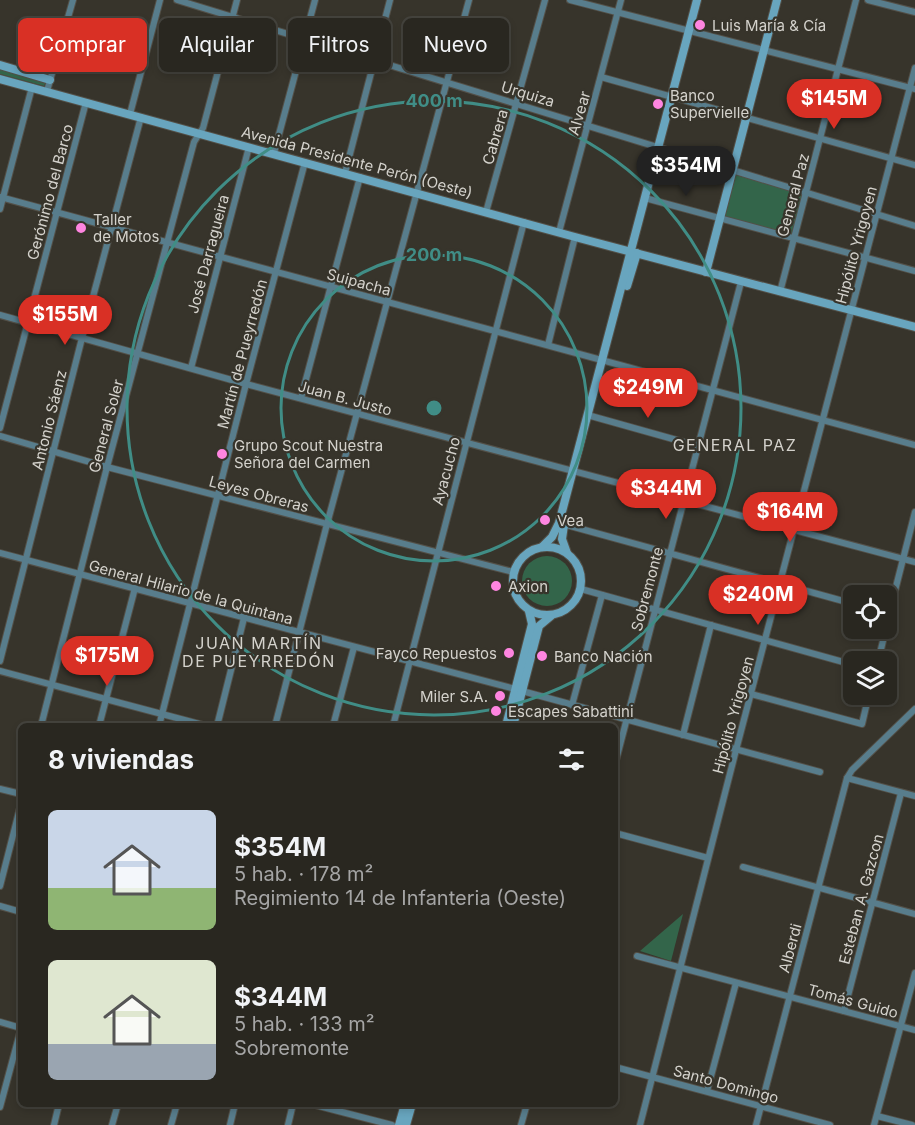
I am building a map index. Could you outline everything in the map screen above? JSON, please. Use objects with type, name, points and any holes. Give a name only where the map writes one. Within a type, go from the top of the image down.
[{"type":"main road","points":[[567,553],[551,547],[542,547],[524,555],[513,572],[512,583],[520,604],[540,615],[561,613],[577,599],[581,589],[579,569],[567,553],[562,539],[563,524],[697,0]]},
{"type":"main road","points":[[706,272],[777,0]]},
{"type":"main road","points":[[0,65],[50,80]]},
{"type":"main road","name":"Avenida Presidente Perón (Oeste)","points":[[0,79],[741,282],[915,327]]},
{"type":"main road","points":[[542,547],[549,542],[556,530],[591,417],[604,361]]},
{"type":"main road","points":[[513,723],[532,624],[529,611]]},
{"type":"main road","points":[[507,723],[539,626],[551,615]]},
{"type":"main road","points":[[399,1125],[404,1107]]},
{"type":"main road","points":[[406,1125],[411,1107]]},
{"type":"street","points":[[47,91],[73,0]]},
{"type":"street","points":[[130,114],[160,0]]},
{"type":"street","name":"Urquiza","points":[[177,0],[288,33]]},
{"type":"street","name":"General Soler","points":[[42,723],[194,142],[203,128],[237,0]]},
{"type":"street","points":[[310,18],[315,0]]},
{"type":"street","points":[[385,18],[390,0]]},
{"type":"street","points":[[276,723],[415,193],[419,187],[469,0]]},
{"type":"street","name":"Cabrera","points":[[486,212],[545,0]]},
{"type":"street","points":[[570,0],[912,89]]},
{"type":"street","name":"Alvear","points":[[559,232],[621,0]]},
{"type":"street","name":"General Paz","points":[[780,292],[856,0]]},
{"type":"street","points":[[868,0],[915,12]]},
{"type":"street","name":"Urquiza","points":[[391,64],[915,226]]},
{"type":"street","name":"Hipólito Yrigoyen","points":[[640,1125],[822,420],[891,158],[912,89],[915,68]]},
{"type":"street","points":[[274,153],[295,72]]},
{"type":"street","points":[[345,173],[371,72]]},
{"type":"street","points":[[601,77],[915,165]]},
{"type":"street","points":[[0,209],[32,87]]},
{"type":"street","name":"Gerónimo del Barco","points":[[0,428],[86,102]]},
{"type":"street","name":"Antonio Sáenz","points":[[0,660],[141,117]]},
{"type":"street","name":"José Darragueira","points":[[191,368],[249,147]]},
{"type":"street","name":"Martín de Pueyrredón","points":[[160,723],[305,162]]},
{"type":"street","points":[[301,398],[360,177]]},
{"type":"street","name":"Suipacha","points":[[2,197],[915,445]]},
{"type":"street","points":[[645,198],[915,271]]},
{"type":"street","name":"Ayacucho","points":[[394,723],[524,222]]},
{"type":"street","points":[[548,345],[575,237]]},
{"type":"street","name":"Sobremonte","points":[[618,752],[741,282]]},
{"type":"street","name":"Juan B. Justo","points":[[0,315],[357,414],[915,562]]},
{"type":"street","points":[[591,417],[698,446]]},
{"type":"street","name":"Leyes Obreras","points":[[0,436],[107,467],[513,572]]},
{"type":"street","points":[[896,585],[915,512]]},
{"type":"street","points":[[563,524],[843,601]]},
{"type":"street","name":"General Hilario de la Quintana","points":[[0,553],[820,772]]},
{"type":"street","points":[[100,723],[135,588]]},
{"type":"street","points":[[581,589],[843,661]]},
{"type":"street","points":[[572,705],[602,595]]},
{"type":"street","points":[[218,723],[244,618]]},
{"type":"street","points":[[682,735],[711,625]]},
{"type":"street","points":[[334,723],[354,647]]},
{"type":"street","points":[[0,671],[196,723]]},
{"type":"street","points":[[751,694],[862,724],[866,705]]},
{"type":"street","points":[[915,709],[852,770],[847,778],[915,796]]},
{"type":"street","name":"Alberdi","points":[[756,1125],[847,778]]},
{"type":"street","points":[[0,789],[18,793]]},
{"type":"street","name":"Esteban A. Gazcon","points":[[844,1011],[901,792]]},
{"type":"street","points":[[0,886],[18,816]]},
{"type":"street","points":[[618,834],[708,858]]},
{"type":"street","points":[[0,848],[9,850]]},
{"type":"street","points":[[743,867],[915,914]]},
{"type":"street","points":[[0,906],[18,911]]},
{"type":"street","name":"Tomás Guido","points":[[637,956],[915,1030]]},
{"type":"street","points":[[874,1125],[915,973]]},
{"type":"street","points":[[707,1091],[736,983]]},
{"type":"street","points":[[0,1022],[18,1027]]},
{"type":"street","points":[[0,1107],[18,1039]]},
{"type":"street","name":"Santo Domingo","points":[[618,1068],[830,1125]]},
{"type":"street","points":[[54,1125],[58,1107]]},
{"type":"street","points":[[112,1125],[117,1107]]},
{"type":"street","points":[[171,1125],[176,1107]]},
{"type":"street","points":[[230,1125],[234,1107]]},
{"type":"street","points":[[288,1125],[292,1107]]},
{"type":"street","points":[[323,1107],[392,1125]]},
{"type":"street","points":[[521,1125],[526,1107]]},
{"type":"street","points":[[877,1116],[912,1125]]},
{"type":"green space","points":[[0,67],[46,82],[44,86],[0,74]]},
{"type":"green space","points":[[736,174],[803,193],[793,235],[724,217]]},
{"type":"green space","points":[[542,556],[552,556],[565,563],[572,576],[572,586],[565,599],[552,606],[542,606],[533,602],[526,595],[522,586],[522,576],[526,567],[533,560]]},
{"type":"green space","points":[[683,914],[671,961],[640,951]]},
{"type":"place","name":"Luis María & Cía","points":[[700,25]]},
{"type":"place","name":"Banco Supervielle","points":[[658,104]]},
{"type":"place","name":"Taller de Motos","points":[[81,228]]},
{"type":"place","name":"Grupo Scout Nuestra Señora del Carmen","points":[[222,454]]},
{"type":"place","name":"Vea","points":[[545,520]]},
{"type":"place","name":"Axion","points":[[496,586]]},
{"type":"place","name":"Fayco Repuestos","points":[[509,653]]},
{"type":"place","name":"Banco Nación","points":[[542,656]]},
{"type":"place","name":"Miler S.A.","points":[[500,696]]},
{"type":"place","name":"Escapes Sabattini","points":[[496,711]]},
{"type":"district","name":"GENERAL PAZ","points":[[735,445]]},
{"type":"district","name":"JUAN MARTÍN DE PUEYRREDÓN","points":[[259,652]]}]
